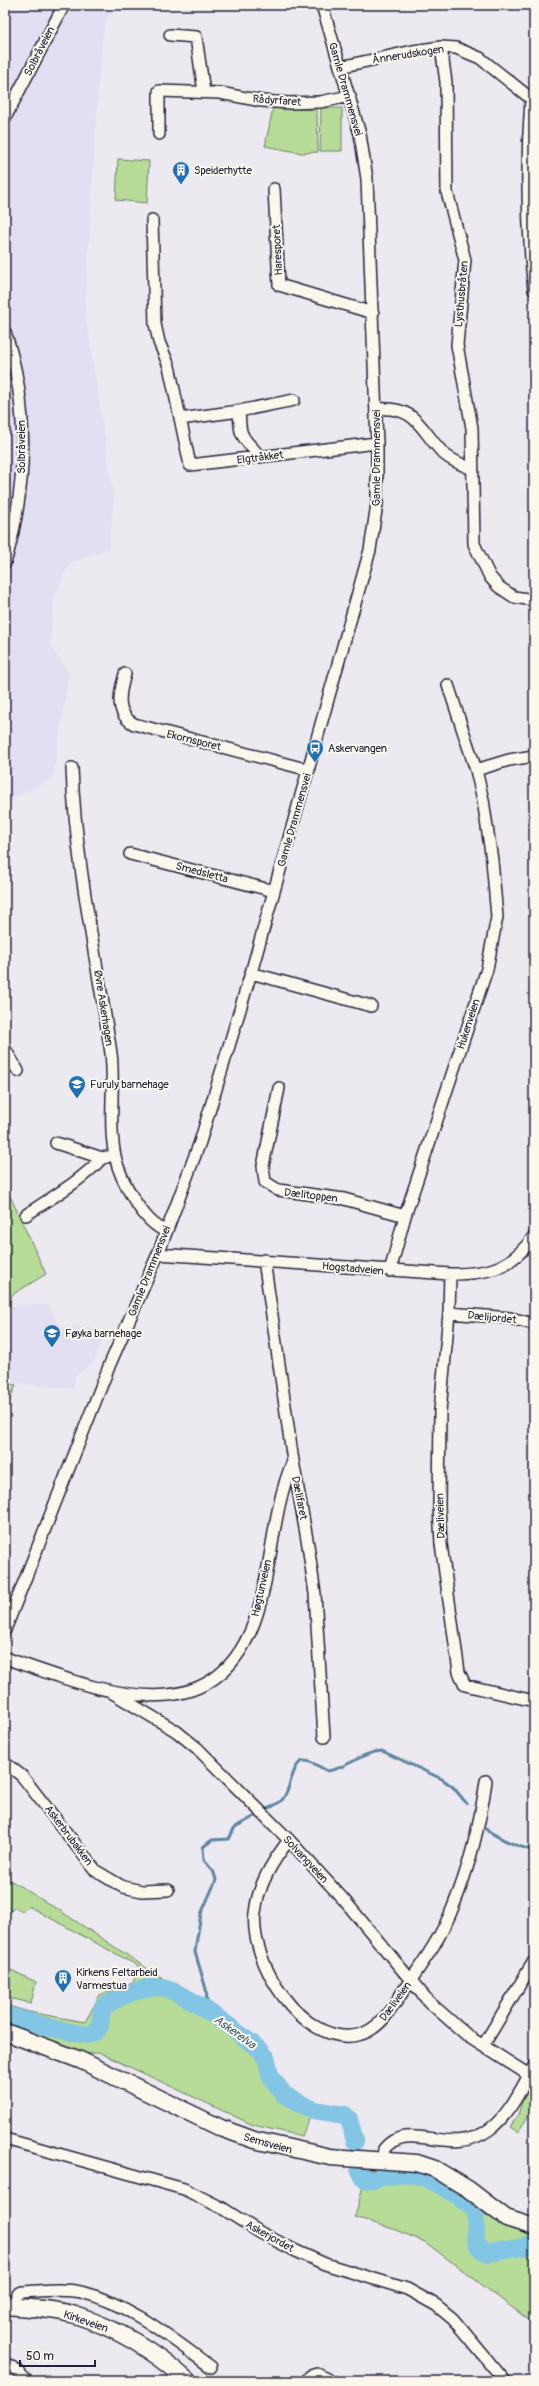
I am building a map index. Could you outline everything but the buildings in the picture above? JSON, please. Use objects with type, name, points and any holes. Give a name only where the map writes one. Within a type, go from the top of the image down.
[{"type":"main road","name":"Semsveien","points":[[5,2032],[80,2060],[221,2128],[254,2140],[330,2157],[417,2163],[435,2169],[468,2189],[506,2218],[534,2227]]},
{"type":"main road","name":"Kirkeveien","points":[[10,2304],[74,2315],[104,2326],[144,2348],[188,2381]]},
{"type":"street","name":"Solbråveien","points":[[5,118],[64,5]]},
{"type":"street","name":"Gamle Drammensvei","points":[[5,1630],[105,1376],[158,1254],[203,1134],[251,974],[370,550],[377,504],[377,443],[367,179],[360,134],[322,5]]},
{"type":"street","points":[[170,35],[196,37],[204,92]]},
{"type":"street","name":"Ånnerudskogen","points":[[340,67],[441,47],[456,48],[480,58],[533,100],[528,199],[528,243],[534,290]]},
{"type":"street","name":"Lysthusbråten","points":[[441,47],[446,82],[448,192],[466,260],[457,345],[472,428],[472,528],[474,544],[479,558],[490,577],[507,593],[522,600],[534,600]]},
{"type":"street","name":"Rådyrfaret","points":[[159,134],[159,91],[220,93],[262,101],[289,103],[320,102],[350,96]]},
{"type":"street","name":"Haresporet","points":[[274,189],[279,285],[373,313]]},
{"type":"street","name":"Elgtråkket","points":[[152,220],[154,324],[159,342],[169,366],[190,465],[377,443]]},
{"type":"street","name":"Solbråveien","points":[[5,332],[17,374],[23,445],[17,510],[5,563]]},
{"type":"street","points":[[180,419],[239,411],[294,400]]},
{"type":"street","points":[[376,409],[401,410],[414,417],[446,456],[472,469]]},
{"type":"street","points":[[239,411],[241,434],[249,444],[255,448],[259,457]]},
{"type":"street","name":"Ekornsporet","points":[[125,674],[120,702],[128,720],[134,724],[309,770]]},
{"type":"street","name":"Hukenveien","points":[[390,1270],[405,1216],[487,969],[497,917],[495,885],[483,800],[476,770],[448,685]]},
{"type":"street","points":[[476,770],[509,760],[534,756]]},
{"type":"street","name":"Øvre Askerhagen","points":[[72,768],[81,859],[111,1056],[116,1156],[124,1179],[140,1208],[151,1224],[166,1231]]},
{"type":"street","name":"Smedsletta","points":[[130,854],[274,891]]},
{"type":"street","points":[[251,974],[371,1006]]},
{"type":"street","points":[[5,1049],[18,1071]]},
{"type":"street","name":"Dælitoppen","points":[[279,1088],[263,1166],[263,1177],[267,1184],[278,1190],[344,1199],[405,1216]]},
{"type":"street","points":[[56,1143],[102,1158],[116,1156]]},
{"type":"street","points":[[26,1215],[57,1193],[75,1183],[102,1158]]},
{"type":"street","name":"Hogstadveien","points":[[158,1254],[264,1260],[450,1274],[477,1274],[503,1266],[515,1258],[534,1236]]},
{"type":"street","name":"Dælifaret","points":[[264,1260],[292,1461],[308,1545],[315,1594],[324,1737]]},
{"type":"street","name":"Dæliveien","points":[[450,1274],[449,1313],[440,1410],[439,1506],[441,1544],[459,1672],[465,1684],[534,1702]]},
{"type":"street","name":"Dælijordet","points":[[449,1313],[510,1318],[534,1324]]},
{"type":"street","name":"Høgtunveien","points":[[5,1658],[111,1692],[156,1696],[179,1694],[200,1688],[224,1672],[246,1639],[257,1614],[282,1487],[292,1461]]},
{"type":"street","name":"Solvangveien","points":[[111,1692],[176,1731],[260,1811],[344,1900],[411,1980],[447,2020],[482,2046],[531,2070],[498,2122],[480,2135],[459,2141],[448,2142],[413,2136],[398,2137],[384,2149],[383,2161]]},
{"type":"street","name":"Askerbrubakken","points":[[5,1763],[22,1776],[96,1871],[123,1887],[142,1891],[168,1890]]},
{"type":"street","name":"Dæliveien","points":[[289,1840],[272,1863],[258,1895],[254,1929],[264,1964],[290,2004],[305,2020],[326,2032],[349,2036],[357,2035],[374,2028],[381,2022],[411,1980],[453,1908],[473,1842],[486,1781]]},
{"type":"street","points":[[482,2046],[534,1961]]},
{"type":"street","name":"Askerjordet","points":[[5,2139],[184,2189],[222,2208],[261,2233],[325,2264],[408,2289],[436,2305],[452,2319],[505,2381]]},
{"type":"street","points":[[10,2304],[22,2292],[79,2292],[105,2300],[152,2324],[211,2367]]},
{"type":"street","points":[[5,2363],[18,2371],[26,2381]]},
{"type":"street","points":[[307,2381],[310,2376],[317,2374],[332,2381]]},
{"type":"shaded area","points":[[5,5],[112,5],[104,28],[99,74],[85,310],[114,498],[109,548],[69,564],[54,600],[50,644],[69,674],[53,778],[6,803],[5,826]]},
{"type":"shaded area","name":"Føyka barnehage","points":[[9,1305],[48,1305],[58,1324],[64,1328],[88,1327],[105,1334],[94,1362],[75,1376],[73,1389],[5,1382],[5,1320]]},
{"type":"green space","points":[[273,108],[317,110],[318,152],[302,153],[265,146]]},
{"type":"green space","points":[[321,108],[342,108],[342,151],[320,151]]},
{"type":"green space","points":[[118,159],[149,161],[147,203],[116,200]]},
{"type":"green space","points":[[5,1185],[46,1274],[12,1295],[5,1320]]},
{"type":"green space","points":[[5,1383],[16,1385],[5,1411]]},
{"type":"green space","points":[[5,1877],[62,1912],[273,2052],[276,2091],[312,2111],[302,2136],[253,2125],[100,2053],[83,2054],[5,2026],[5,2005],[29,2012],[85,2022],[100,1995],[133,1982],[140,1967],[28,1906],[22,1912],[15,1907],[11,1911],[5,1905]]},
{"type":"green space","points":[[5,1967],[36,1982],[31,2003],[5,1997]]},
{"type":"green space","points":[[534,2082],[534,2107],[518,2132],[510,2127],[518,2115],[523,2099]]},
{"type":"green space","points":[[367,2170],[417,2172],[450,2187],[489,2217],[534,2233],[534,2324],[425,2242],[393,2229],[355,2217]]},
{"type":"waterway","points":[[263,1811],[282,1800],[288,1790],[294,1771],[297,1765],[301,1762],[311,1762],[328,1771],[342,1767],[368,1754],[382,1751],[442,1779],[453,1787],[467,1804]]},
{"type":"waterway","points":[[208,2013],[206,1989],[195,1952],[201,1914],[216,1880],[214,1873],[204,1860],[203,1847],[212,1840],[229,1839],[235,1827],[259,1814]]},
{"type":"waterway","points":[[486,1829],[509,1842],[534,1851]]},
{"type":"waterway","name":"Askerelva","points":[[95,2032],[100,2026],[102,2008],[128,1994],[142,1989],[156,1987],[180,1994],[211,2013],[262,2052],[267,2060],[270,2075],[284,2095],[314,2110],[345,2115],[349,2119],[355,2141]]},
{"type":"waterway","name":"Askerelva","points":[[5,2015],[51,2028],[87,2035]]},
{"type":"waterway","name":"Askerelva","points":[[359,2169],[365,2180],[408,2174],[423,2177],[459,2197],[474,2211],[476,2241],[482,2250],[489,2253],[534,2245]]},
{"type":"place","name":"Speiderhytte","points":[[181,185]]},
{"type":"place","name":"Askervangen","points":[[315,763]]},
{"type":"place","name":"Furuly barnehage","points":[[77,1099]]},
{"type":"place","name":"Føyka barnehage","points":[[52,1348]]},
{"type":"place","name":"Kirkens Feltarbeid Varmestua","points":[[63,1993]]}]
